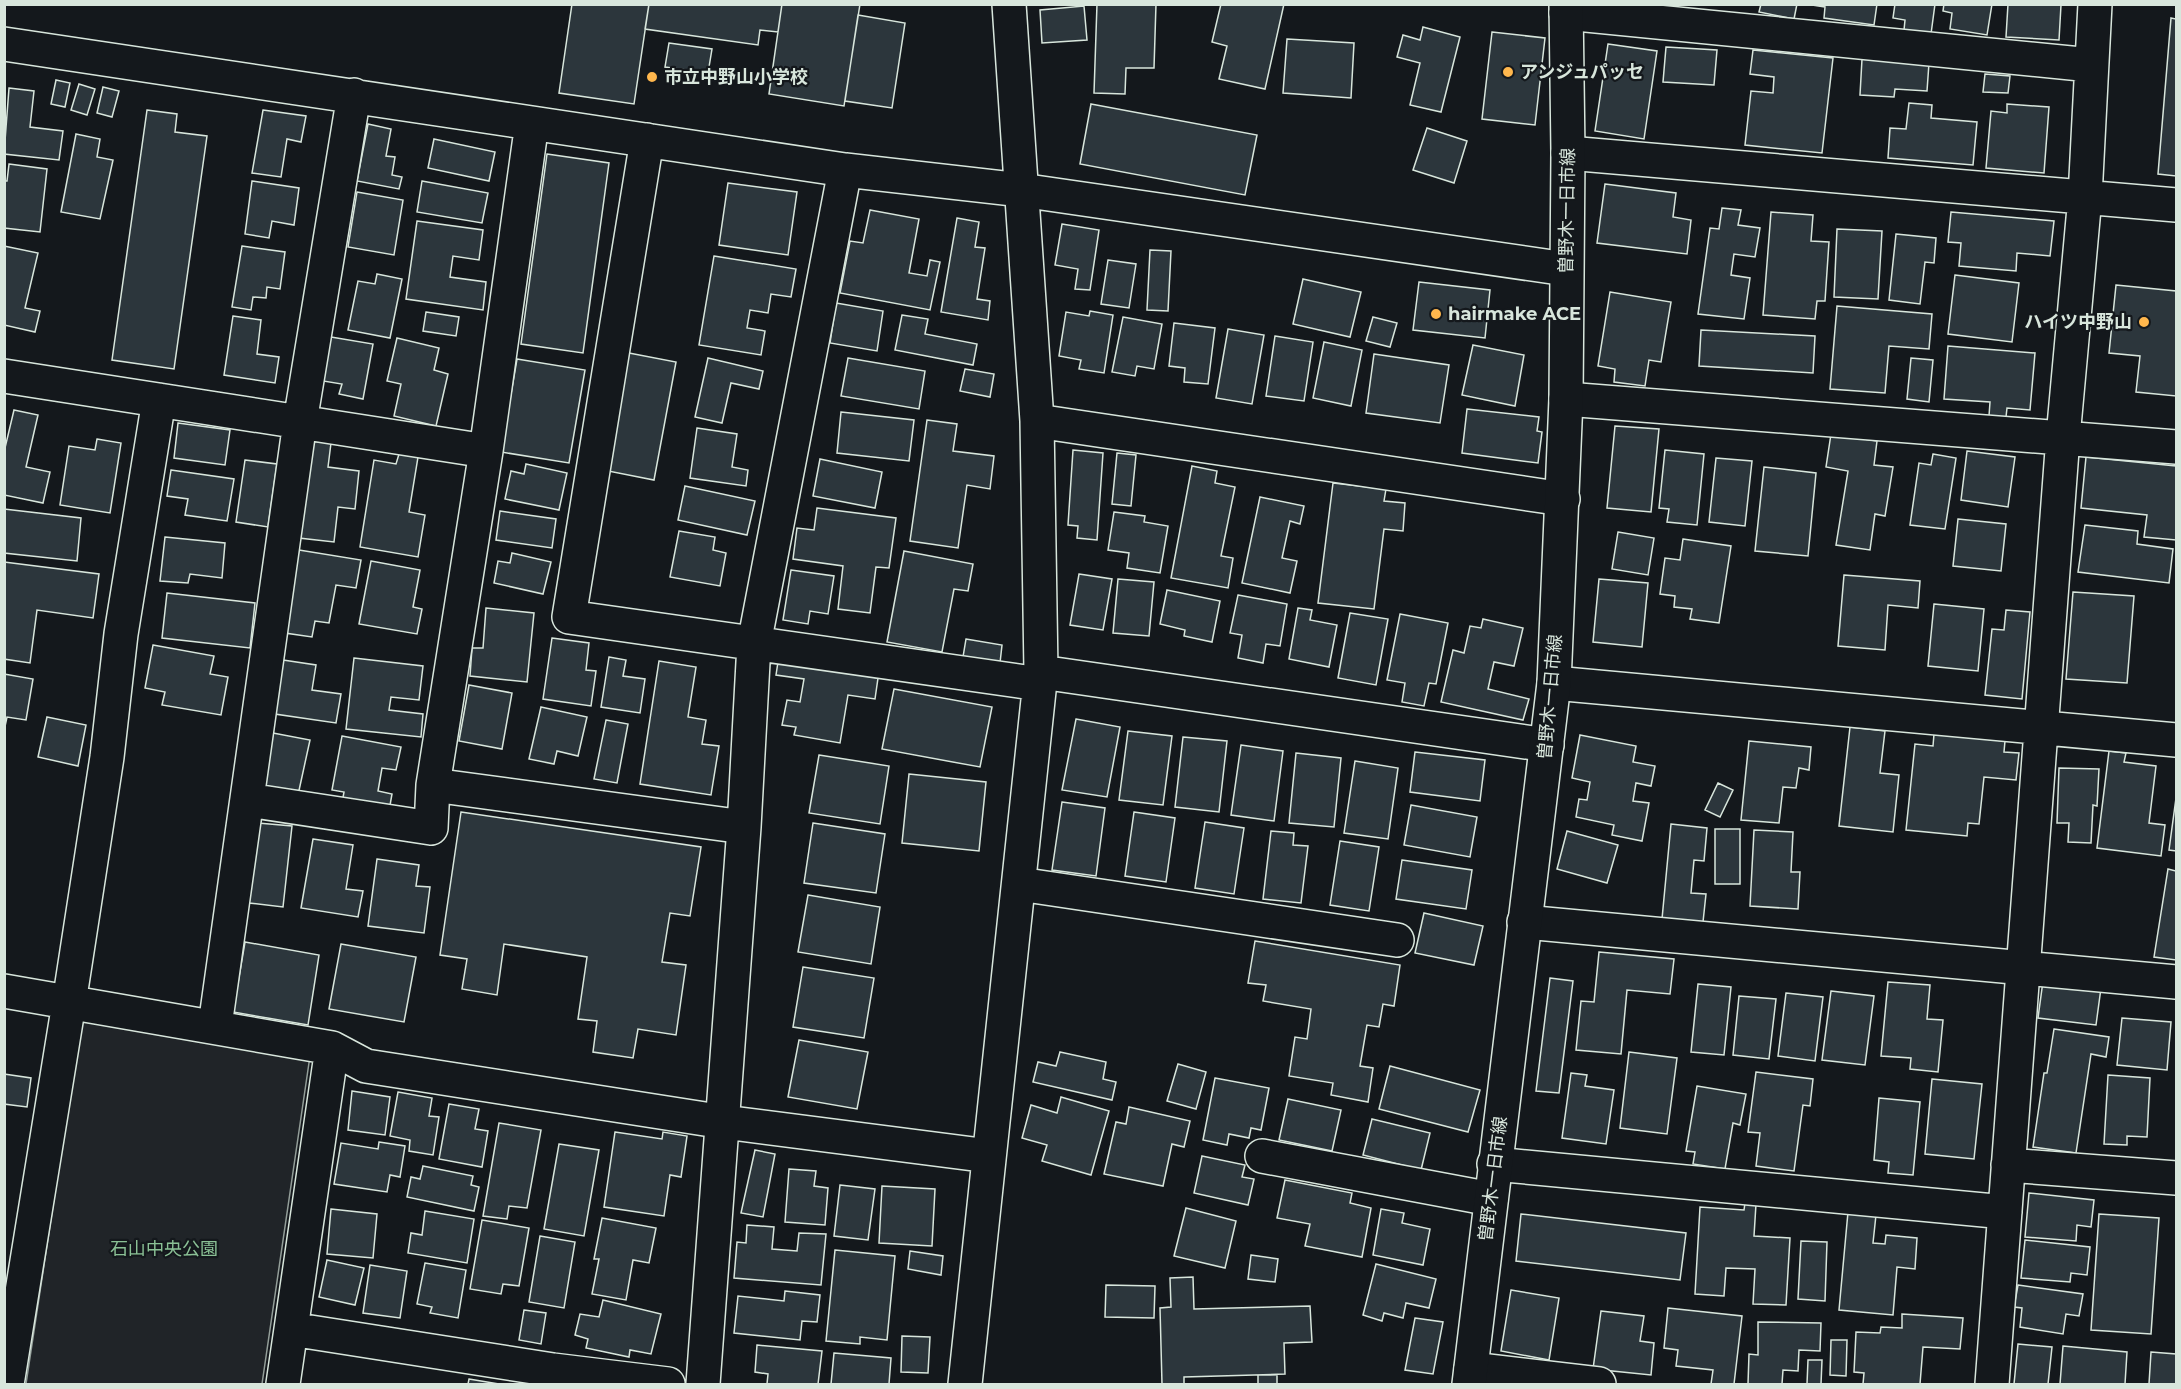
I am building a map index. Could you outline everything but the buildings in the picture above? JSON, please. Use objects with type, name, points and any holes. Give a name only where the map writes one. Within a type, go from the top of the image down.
[{"type":"street","points":[[965,1384],[1040,678],[1036,421],[1009,4]]},
{"type":"street","points":[[1992,1384],[2063,437],[2085,197],[2095,4]]},
{"type":"street","points":[[1566,9],[2091,65]]},
{"type":"street","name":"曽野木一日市線","points":[[1470,1377],[1554,683],[1566,399],[1568,153],[1566,9]]},
{"type":"street","points":[[4,44],[845,170],[1021,190],[1566,269]]},
{"type":"street","points":[[215,1026],[300,422],[354,95]]},
{"type":"street","points":[[248,800],[431,828],[434,785],[486,451],[532,123]]},
{"type":"street","points":[[647,140],[569,617],[754,644],[1040,678],[1547,745]]},
{"type":"street","points":[[1568,153],[2176,204]]},
{"type":"street","points":[[703,1384],[724,1122],[754,644],[845,170]]},
{"type":"street","points":[[4,376],[486,451]]},
{"type":"street","points":[[1566,399],[2176,447]]},
{"type":"street","points":[[7,1384],[107,757],[121,634],[159,400]]},
{"type":"street","points":[[1036,421],[1563,499]]},
{"type":"street","points":[[1554,683],[2176,740]]},
{"type":"street","points":[[434,785],[744,827]]},
{"type":"street","points":[[1018,884],[1397,940]]},
{"type":"street","points":[[1524,922],[2024,970],[2176,982]]},
{"type":"street","points":[[4,991],[332,1048],[366,1066],[724,1122],[989,1156]]},
{"type":"street","points":[[283,1384],[332,1048]]},
{"type":"street","points":[[1262,1156],[1491,1199]]},
{"type":"street","points":[[1494,1164],[2006,1212]]},
{"type":"street","points":[[2008,1165],[2176,1178]]},
{"type":"street","points":[[291,1329],[552,1377],[668,1384]]},
{"type":"street","points":[[1470,1377],[1599,1384]]},
{"type":"green space","name":"石山中央公園","points":[[81,1021],[310,1056],[262,1384],[26,1384]]},
{"type":"place","name":"アンジュパッセ","points":[[1508,72]]},
{"type":"place","name":"市立中野山小学校","points":[[652,77]]},
{"type":"place","name":"hairmake ACE","points":[[1436,314]]},
{"type":"place","name":"ハイツ中野山","points":[[2144,322]]}]
